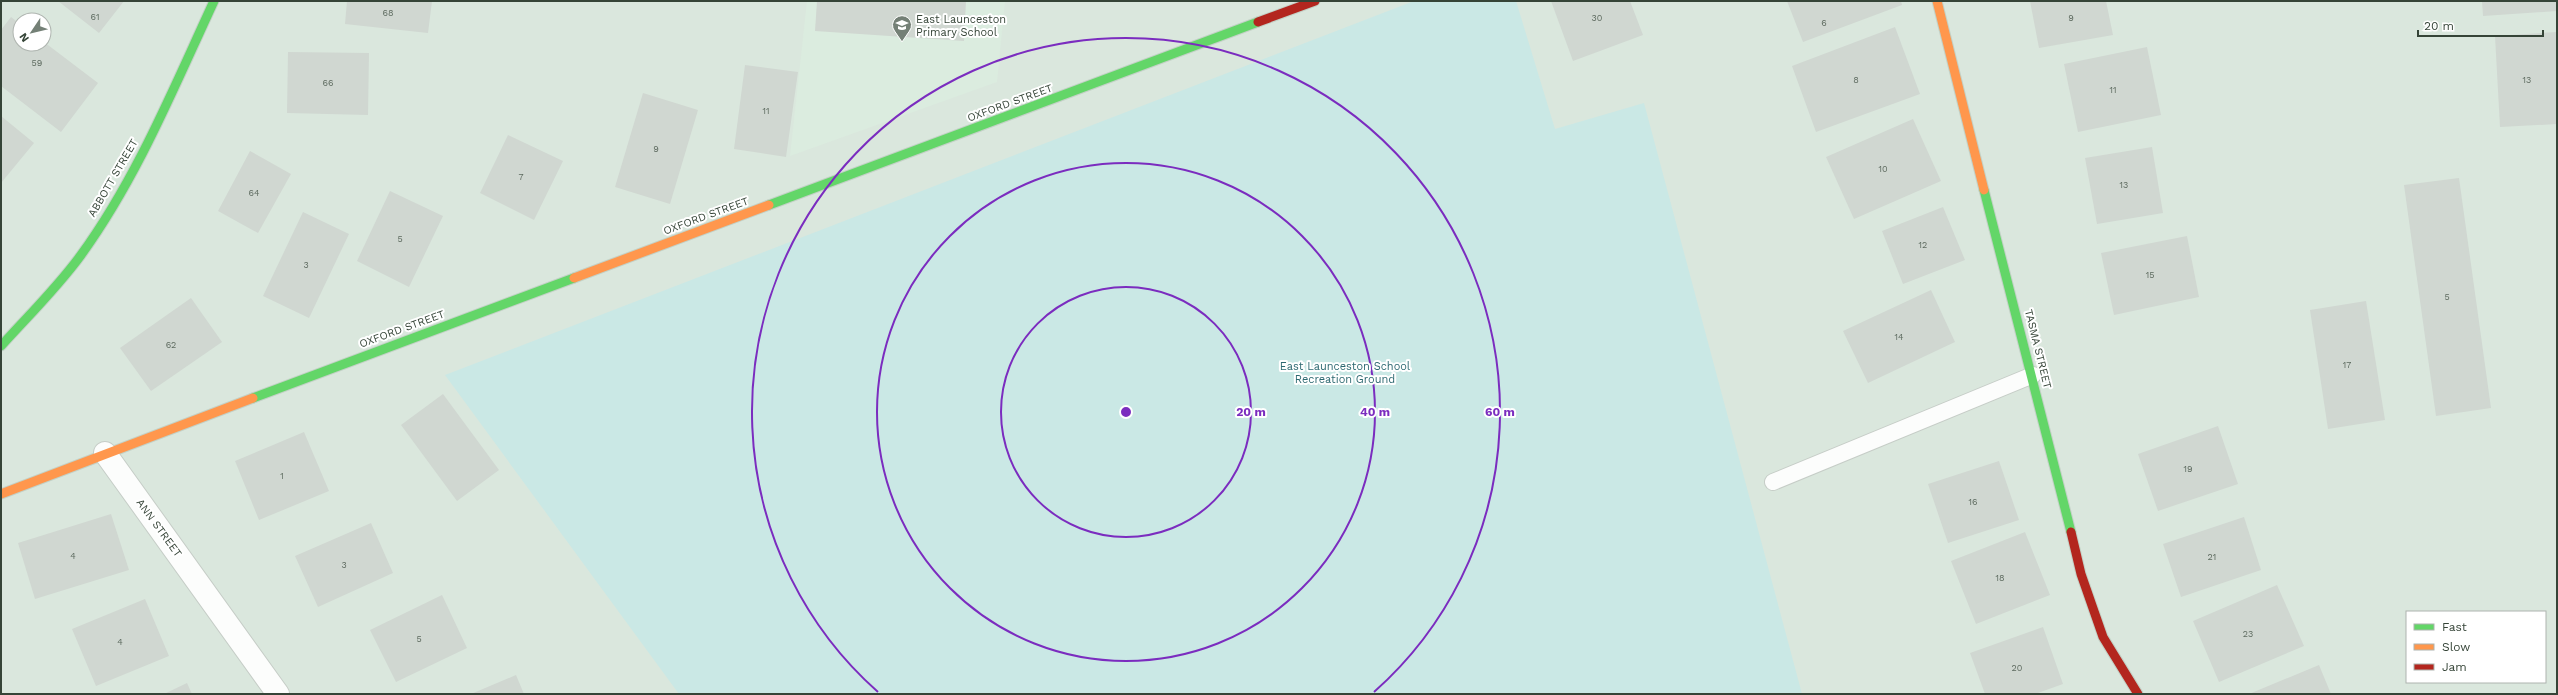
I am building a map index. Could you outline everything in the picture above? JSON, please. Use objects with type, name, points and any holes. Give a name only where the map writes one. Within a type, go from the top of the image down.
[{"type":"street","name":"ABBOTT STREET","points":[[1,346],[49,294],[90,241],[134,170],[214,1]]},
{"type":"street","name":"OXFORD STREET","points":[[105,453],[1315,1]]},
{"type":"street","name":"TASMA STREET","points":[[1937,1],[2033,375],[2081,574],[2103,637],[2138,694]]},
{"type":"street","points":[[1,494],[105,453]]},
{"type":"street","name":"ANN STREET","points":[[105,453],[278,694]]},
{"type":"lane","points":[[1773,482],[2033,375]]},
{"type":"shaded area","points":[[1,1],[2557,1],[2557,694],[1,694]]},
{"type":"shaded area","name":"East Launceston Primary School","points":[[807,1],[1005,1],[997,82],[790,156]]},
{"type":"green space","name":"East Launceston School Recreation Ground","points":[[1414,1],[1516,1],[1555,129],[1644,103],[1802,694],[679,694],[445,375]]},
{"type":"building","points":[[58,1],[124,1],[99,33]]},
{"type":"building","points":[[347,1],[432,1],[428,33],[345,24]]},
{"type":"building","points":[[817,1],[966,1],[964,41],[815,31]]},
{"type":"building","points":[[1551,1],[1630,1],[1643,35],[1573,61]]},
{"type":"building","points":[[1787,1],[1901,1],[1902,5],[1803,42]]},
{"type":"building","points":[[2030,1],[2106,1],[2113,35],[2039,48]]},
{"type":"building","points":[[2482,1],[2557,1],[2557,11],[2483,16]]},
{"type":"building","points":[[11,17],[12,52],[52,52],[52,48],[98,83],[61,132],[1,86],[1,30]]},
{"type":"building","points":[[1895,27],[1920,94],[1816,132],[1792,66]]},
{"type":"building","points":[[2557,32],[2557,124],[2500,127],[2495,36]]},
{"type":"building","points":[[2147,47],[2161,115],[2078,132],[2064,64]]},
{"type":"building","points":[[288,52],[369,53],[368,115],[287,113]]},
{"type":"building","points":[[745,65],[798,72],[786,157],[734,149]]},
{"type":"building","points":[[643,93],[698,110],[670,204],[615,187]]},
{"type":"building","points":[[1,116],[34,143],[1,183]]},
{"type":"building","points":[[1913,119],[1941,181],[1854,219],[1826,157]]},
{"type":"building","points":[[508,135],[563,161],[534,220],[480,193]]},
{"type":"building","points":[[2152,147],[2163,213],[2097,224],[2085,158]]},
{"type":"building","points":[[250,151],[291,174],[258,233],[218,211]]},
{"type":"building","points":[[2459,178],[2491,408],[2436,416],[2404,185]]},
{"type":"building","points":[[390,191],[443,216],[409,287],[357,261]]},
{"type":"building","points":[[1943,207],[1965,260],[1903,284],[1882,231]]},
{"type":"building","points":[[303,212],[349,234],[309,318],[263,296]]},
{"type":"building","points":[[2187,236],[2199,297],[2114,315],[2101,253]]},
{"type":"building","points":[[1931,290],[1955,342],[1868,383],[1843,331]]},
{"type":"building","points":[[191,298],[222,342],[151,391],[120,348]]},
{"type":"building","points":[[2366,301],[2385,420],[2328,429],[2310,310]]},
{"type":"building","points":[[443,394],[499,470],[457,501],[401,425]]},
{"type":"building","points":[[2218,426],[2238,484],[2158,511],[2138,454]]},
{"type":"building","points":[[304,432],[329,491],[259,520],[235,461]]},
{"type":"building","points":[[1999,461],[2019,520],[1948,543],[1928,484]]},
{"type":"building","points":[[111,514],[129,570],[35,599],[18,543]]},
{"type":"building","points":[[2244,517],[2261,570],[2181,597],[2163,544]]},
{"type":"building","points":[[371,523],[393,573],[318,607],[295,556]]},
{"type":"building","points":[[2025,532],[2050,595],[1976,624],[1951,561]]},
{"type":"building","points":[[2277,585],[2304,646],[2219,682],[2193,621]]},
{"type":"building","points":[[442,595],[467,648],[396,682],[370,630]]},
{"type":"building","points":[[145,599],[169,656],[96,686],[72,629]]},
{"type":"building","points":[[2043,627],[2063,684],[2035,694],[1985,694],[1970,653]]},
{"type":"building","points":[[2319,665],[2331,694],[2249,694]]},
{"type":"building","points":[[516,675],[524,694],[471,694]]},
{"type":"building","points":[[187,683],[192,694],[164,694]]},
{"type":"traffic: fast","points":[[1,346],[62,279],[101,226],[120,195],[154,131],[214,1]]},
{"type":"traffic: fast","points":[[769,205],[1258,22]]},
{"type":"traffic: fast","points":[[1984,190],[2071,532]]},
{"type":"traffic: fast","points":[[253,398],[574,278]]},
{"type":"traffic: slow","points":[[1937,1],[1984,190]]},
{"type":"traffic: slow","points":[[574,278],[769,205]]},
{"type":"traffic: slow","points":[[1,494],[253,398]]},
{"type":"traffic: jam","points":[[1258,22],[1315,1]]},
{"type":"traffic: jam","points":[[2071,532],[2081,574],[2103,637],[2138,694]]},
{"type":"place","name":"East Launceston Primary School","points":[[902,42]]}]
